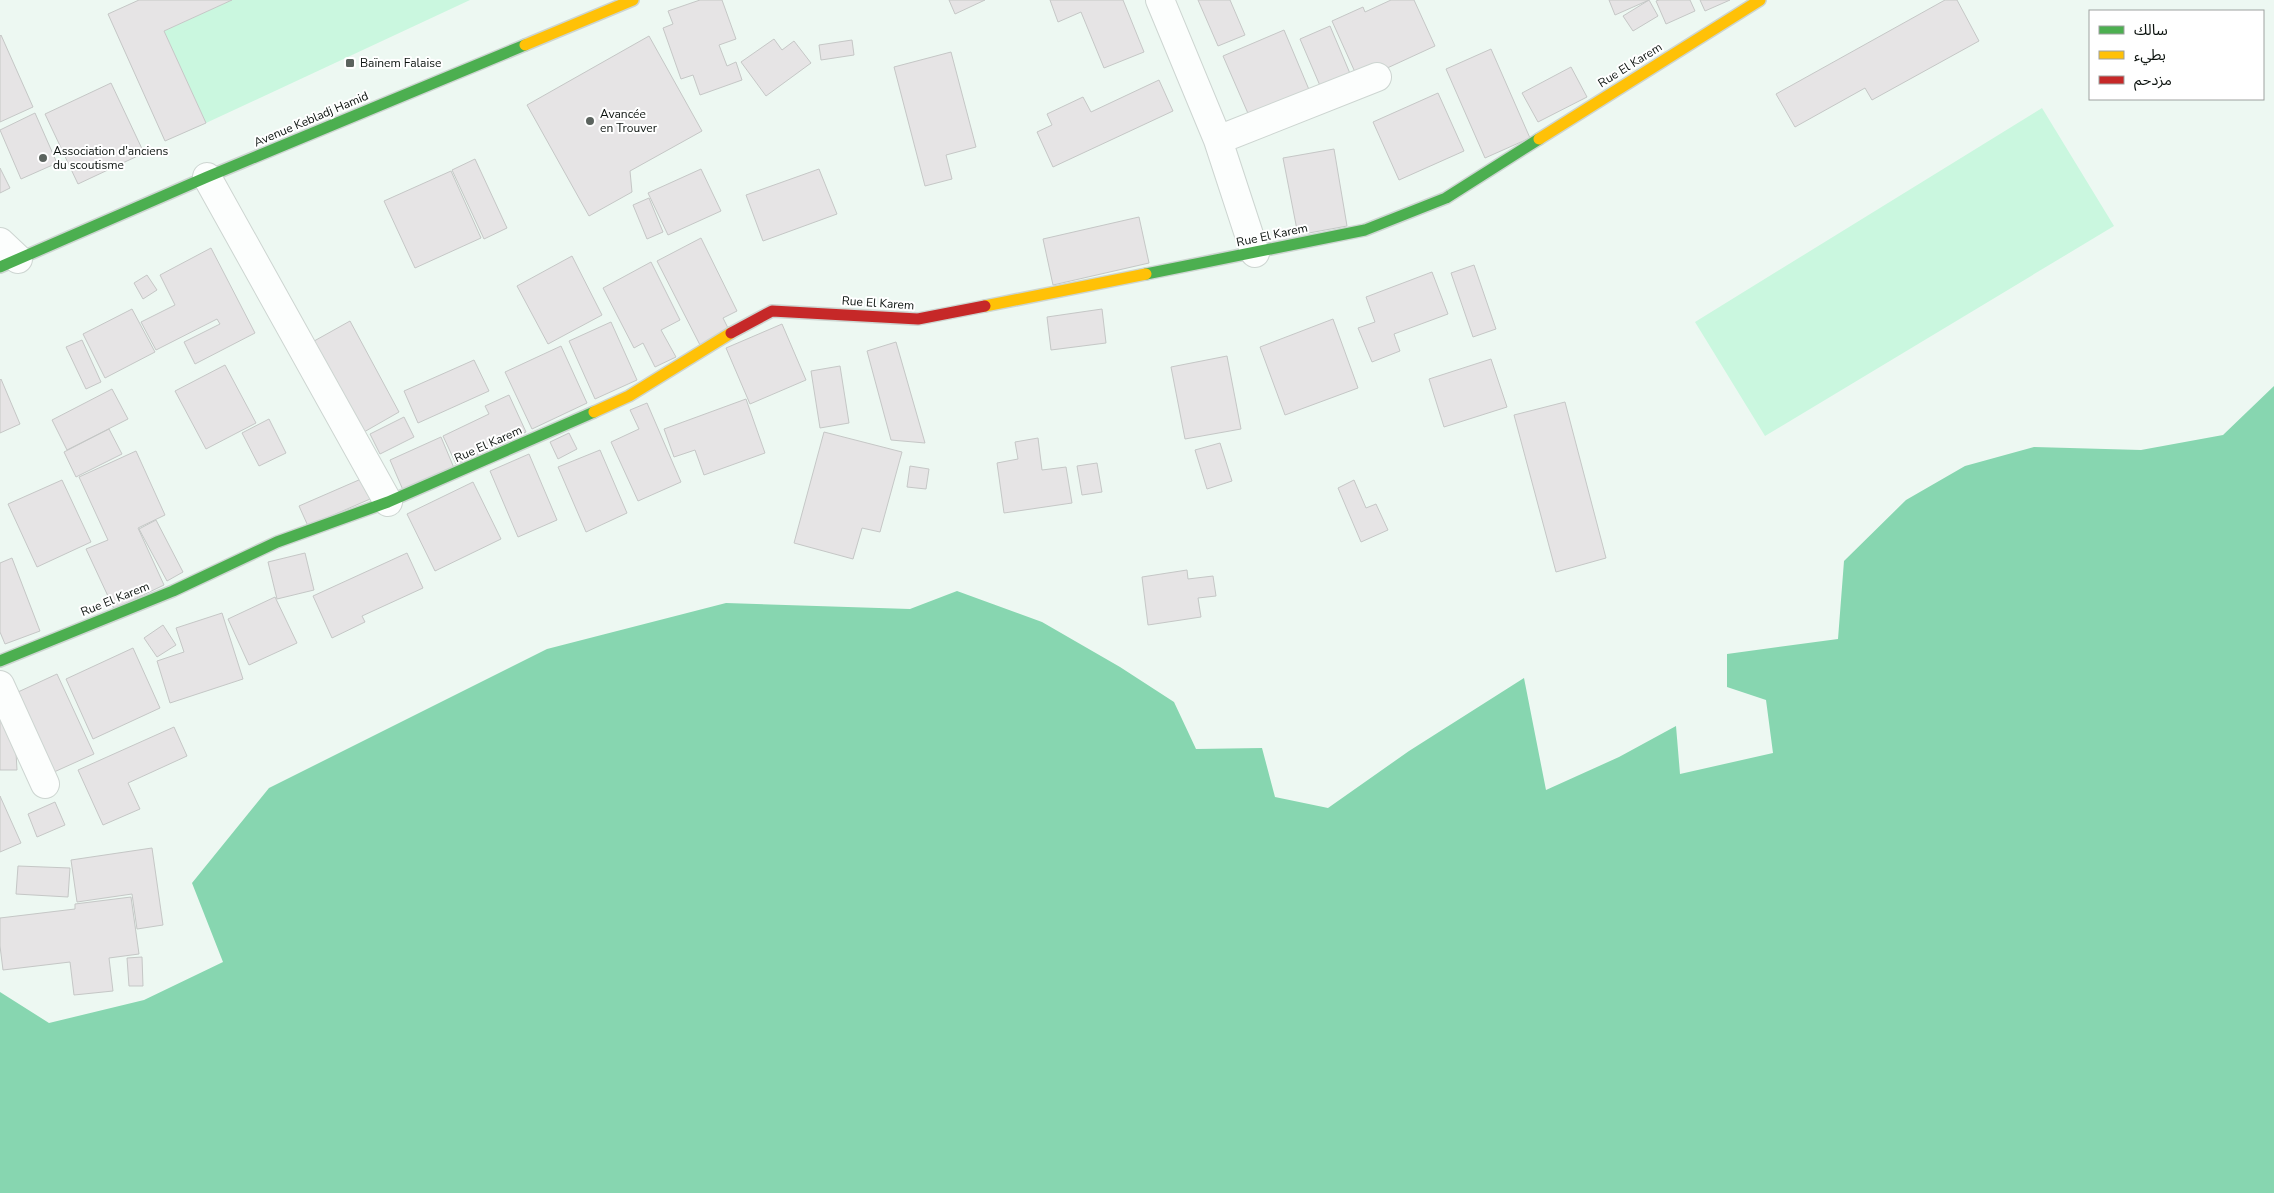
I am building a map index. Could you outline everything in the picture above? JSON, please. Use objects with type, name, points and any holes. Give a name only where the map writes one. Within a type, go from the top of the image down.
[{"type":"street","name":"Avenue Kebladj Hamid","points":[[6,256],[207,177],[633,0]]},
{"type":"street","points":[[1160,0],[1218,140],[1255,253]]},
{"type":"street","name":"Rue El Karem","points":[[0,661],[173,591],[277,542],[388,502],[629,396],[747,323],[772,311],[918,319],[1365,230],[1446,198],[1760,0]]},
{"type":"street","points":[[1218,140],[1377,77]]},
{"type":"street","points":[[207,177],[388,502]]},
{"type":"street","points":[[0,685],[45,784]]},
{"type":"shaded area","points":[[232,0],[470,0],[206,123],[164,31]]},
{"type":"shaded area","points":[[2042,108],[2114,226],[1765,436],[1695,322]]},
{"type":"shaded area","points":[[2274,386],[2274,1193],[0,1193],[0,992],[49,1023],[144,1000],[223,962],[192,883],[269,788],[547,649],[726,603],[910,609],[957,591],[1042,622],[1120,667],[1174,702],[1196,749],[1262,748],[1275,797],[1328,808],[1409,751],[1524,678],[1546,790],[1619,757],[1676,726],[1680,774],[1773,753],[1766,700],[1727,687],[1727,654],[1838,639],[1844,561],[1906,500],[1965,466],[2034,447],[2141,450],[2223,435]]},
{"type":"building","points":[[139,0],[232,0],[164,31],[206,123],[165,141],[108,14]]},
{"type":"building","points":[[700,0],[722,0],[736,39],[719,45],[727,66],[736,62],[742,80],[700,95],[693,75],[681,79],[663,28],[673,24],[668,11]]},
{"type":"building","points":[[949,0],[985,0],[955,14]]},
{"type":"building","points":[[1050,0],[1123,0],[1144,52],[1104,68],[1081,12],[1058,22]]},
{"type":"building","points":[[1198,0],[1230,0],[1245,35],[1218,46]]},
{"type":"building","points":[[1391,0],[1414,0],[1435,46],[1359,81],[1332,21],[1363,7],[1365,12]]},
{"type":"building","points":[[1609,0],[1649,0],[1615,15]]},
{"type":"building","points":[[1649,0],[1658,16],[1633,31],[1623,16]]},
{"type":"building","points":[[1690,0],[1695,11],[1666,24],[1656,1]]},
{"type":"building","points":[[1700,0],[1730,0],[1705,11]]},
{"type":"building","points":[[1945,0],[1957,0],[1979,41],[1872,100],[1865,88],[1795,127],[1776,94]]},
{"type":"building","points":[[1330,26],[1354,83],[1324,95],[1300,39]]},
{"type":"building","points":[[1284,30],[1310,92],[1250,118],[1223,56]]},
{"type":"building","points":[[0,36],[33,107],[0,122]]},
{"type":"building","points":[[649,36],[702,131],[630,171],[632,192],[589,216],[527,105]]},
{"type":"building","points":[[774,39],[782,50],[794,41],[811,63],[766,96],[741,62]]},
{"type":"building","points":[[852,40],[854,55],[821,60],[819,45]]},
{"type":"building","points":[[1491,49],[1530,138],[1485,158],[1446,69]]},
{"type":"building","points":[[951,52],[976,147],[946,155],[952,179],[925,186],[894,67]]},
{"type":"building","points":[[1571,67],[1587,97],[1538,122],[1522,93]]},
{"type":"building","points":[[1159,80],[1173,111],[1053,167],[1037,132],[1052,125],[1047,114],[1083,97],[1091,112]]},
{"type":"building","points":[[111,83],[144,153],[78,184],[45,114]]},
{"type":"building","points":[[1438,93],[1464,151],[1399,180],[1373,122]]},
{"type":"building","points":[[35,113],[57,163],[21,179],[0,130]]},
{"type":"building","points":[[1334,149],[1347,226],[1298,235],[1283,158]]},
{"type":"building","points":[[475,159],[507,228],[484,239],[452,170]]},
{"type":"building","points":[[0,168],[10,188],[0,193]]},
{"type":"building","points":[[701,169],[721,211],[668,235],[648,193]]},
{"type":"building","points":[[819,169],[837,214],[763,241],[746,195]]},
{"type":"building","points":[[451,171],[481,238],[415,268],[384,201]]},
{"type":"building","points":[[649,198],[663,232],[647,239],[633,205]]},
{"type":"building","points":[[1139,217],[1149,263],[1053,285],[1043,239]]},
{"type":"building","points":[[701,238],[737,311],[723,318],[729,330],[700,345],[657,261]]},
{"type":"building","points":[[211,248],[255,333],[195,364],[184,342],[220,324],[217,319],[156,350],[141,322],[175,305],[160,275]]},
{"type":"building","points":[[572,256],[602,315],[548,344],[517,286]]},
{"type":"building","points":[[651,262],[680,320],[661,330],[676,357],[655,367],[643,343],[634,348],[603,288]]},
{"type":"building","points":[[1474,265],[1496,329],[1473,337],[1451,273]]},
{"type":"building","points":[[1432,272],[1448,314],[1394,334],[1400,351],[1372,362],[1358,328],[1375,322],[1366,297]]},
{"type":"building","points":[[147,275],[157,290],[143,299],[134,283]]},
{"type":"building","points":[[132,309],[155,352],[105,378],[83,334]]},
{"type":"building","points":[[1102,309],[1106,343],[1051,350],[1047,317]]},
{"type":"building","points":[[1333,319],[1358,388],[1285,415],[1260,347]]},
{"type":"building","points":[[350,321],[399,412],[357,436],[307,345]]},
{"type":"building","points":[[611,322],[637,380],[595,399],[569,341]]},
{"type":"building","points":[[782,324],[806,380],[750,404],[726,348]]},
{"type":"building","points":[[82,340],[101,382],[86,389],[66,347]]},
{"type":"building","points":[[896,342],[925,443],[891,440],[867,351]]},
{"type":"building","points":[[561,346],[587,403],[532,429],[505,372]]},
{"type":"building","points":[[1227,356],[1241,429],[1185,439],[1171,367]]},
{"type":"building","points":[[1491,359],[1507,407],[1444,427],[1429,379]]},
{"type":"building","points":[[474,360],[489,391],[418,423],[404,391]]},
{"type":"building","points":[[225,365],[256,423],[206,449],[175,391]]},
{"type":"building","points":[[840,366],[849,423],[820,428],[811,371]]},
{"type":"building","points":[[0,380],[20,424],[0,433]]},
{"type":"building","points":[[112,389],[128,419],[67,450],[52,420]]},
{"type":"building","points":[[509,395],[526,432],[456,464],[443,436],[489,414],[485,406]]},
{"type":"building","points":[[746,399],[765,453],[704,475],[695,450],[674,457],[664,429]]},
{"type":"building","points":[[1565,402],[1606,558],[1556,572],[1514,415]]},
{"type":"building","points":[[647,403],[681,482],[638,501],[611,442],[639,429],[630,410]]},
{"type":"building","points":[[404,417],[414,437],[380,454],[370,434]]},
{"type":"building","points":[[269,419],[286,453],[259,466],[242,433]]},
{"type":"building","points":[[109,429],[122,454],[76,477],[64,452]]},
{"type":"building","points":[[824,432],[902,452],[880,532],[862,528],[853,559],[794,543]]},
{"type":"building","points":[[569,433],[577,449],[558,459],[550,442]]},
{"type":"building","points":[[441,437],[454,468],[403,490],[390,460]]},
{"type":"building","points":[[1038,438],[1042,470],[1066,467],[1072,503],[1004,513],[997,463],[1018,459],[1015,442]]},
{"type":"building","points":[[1220,443],[1232,481],[1207,489],[1195,450]]},
{"type":"building","points":[[600,450],[627,513],[586,532],[558,467]]},
{"type":"building","points":[[136,451],[165,515],[138,528],[164,585],[114,609],[86,549],[108,540],[79,477]]},
{"type":"building","points":[[529,454],[557,520],[518,537],[490,471]]},
{"type":"building","points":[[1097,463],[1102,492],[1082,495],[1077,466]]},
{"type":"building","points":[[910,466],[929,469],[926,489],[907,487]]},
{"type":"building","points":[[368,476],[377,496],[308,526],[299,506]]},
{"type":"building","points":[[62,480],[91,542],[37,567],[8,504]]},
{"type":"building","points":[[1354,480],[1366,508],[1376,504],[1388,530],[1361,542],[1338,488]]},
{"type":"building","points":[[473,482],[501,539],[435,571],[407,514]]},
{"type":"building","points":[[156,520],[183,572],[167,581],[139,529]]},
{"type":"building","points":[[305,553],[314,590],[277,599],[268,562]]},
{"type":"building","points":[[407,553],[423,588],[362,616],[365,622],[332,638],[313,596]]},
{"type":"building","points":[[12,558],[40,631],[5,644],[0,632],[0,563]]},
{"type":"building","points":[[1187,570],[1188,579],[1213,576],[1216,596],[1198,598],[1201,617],[1148,625],[1142,577]]},
{"type":"building","points":[[275,597],[297,643],[249,665],[228,619]]},
{"type":"building","points":[[222,613],[243,679],[170,703],[157,661],[184,652],[176,628]]},
{"type":"building","points":[[163,625],[176,645],[157,657],[144,638]]},
{"type":"building","points":[[133,648],[160,708],[93,739],[66,679]]},
{"type":"building","points":[[57,674],[94,754],[54,772],[18,692]]},
{"type":"building","points":[[14,717],[17,770],[0,770],[0,718]]},
{"type":"building","points":[[174,727],[187,756],[128,783],[140,809],[103,825],[78,770]]},
{"type":"building","points":[[0,796],[21,843],[0,852]]},
{"type":"building","points":[[55,802],[65,825],[37,837],[28,814]]},
{"type":"building","points":[[152,848],[163,925],[137,929],[132,894],[77,902],[71,860]]},
{"type":"building","points":[[18,866],[70,868],[68,897],[16,894]]},
{"type":"building","points":[[131,897],[139,954],[109,958],[113,991],[74,995],[70,962],[3,970],[0,946],[0,918],[75,909],[75,904]]},
{"type":"building","points":[[142,957],[143,986],[129,986],[127,958]]},
{"type":"traffic: fast","points":[[0,267],[207,177],[525,45]]},
{"type":"traffic: fast","points":[[1146,274],[1365,230],[1446,198],[1539,139]]},
{"type":"traffic: fast","points":[[0,661],[173,591],[277,542],[388,502],[594,412]]},
{"type":"traffic: slow","points":[[525,45],[633,0]]},
{"type":"traffic: slow","points":[[1539,139],[1760,0]]},
{"type":"traffic: slow","points":[[985,306],[1146,274]]},
{"type":"traffic: slow","points":[[594,412],[629,396],[731,333]]},
{"type":"traffic: jam","points":[[731,333],[772,311],[918,319],[985,306]]},
{"type":"place","name":"Baïnem Falaise","points":[[350,63]]},
{"type":"place","name":"Avancée en Trouver","points":[[590,121]]},
{"type":"place","name":"Association d'anciens du scoutisme","points":[[43,158]]}]
